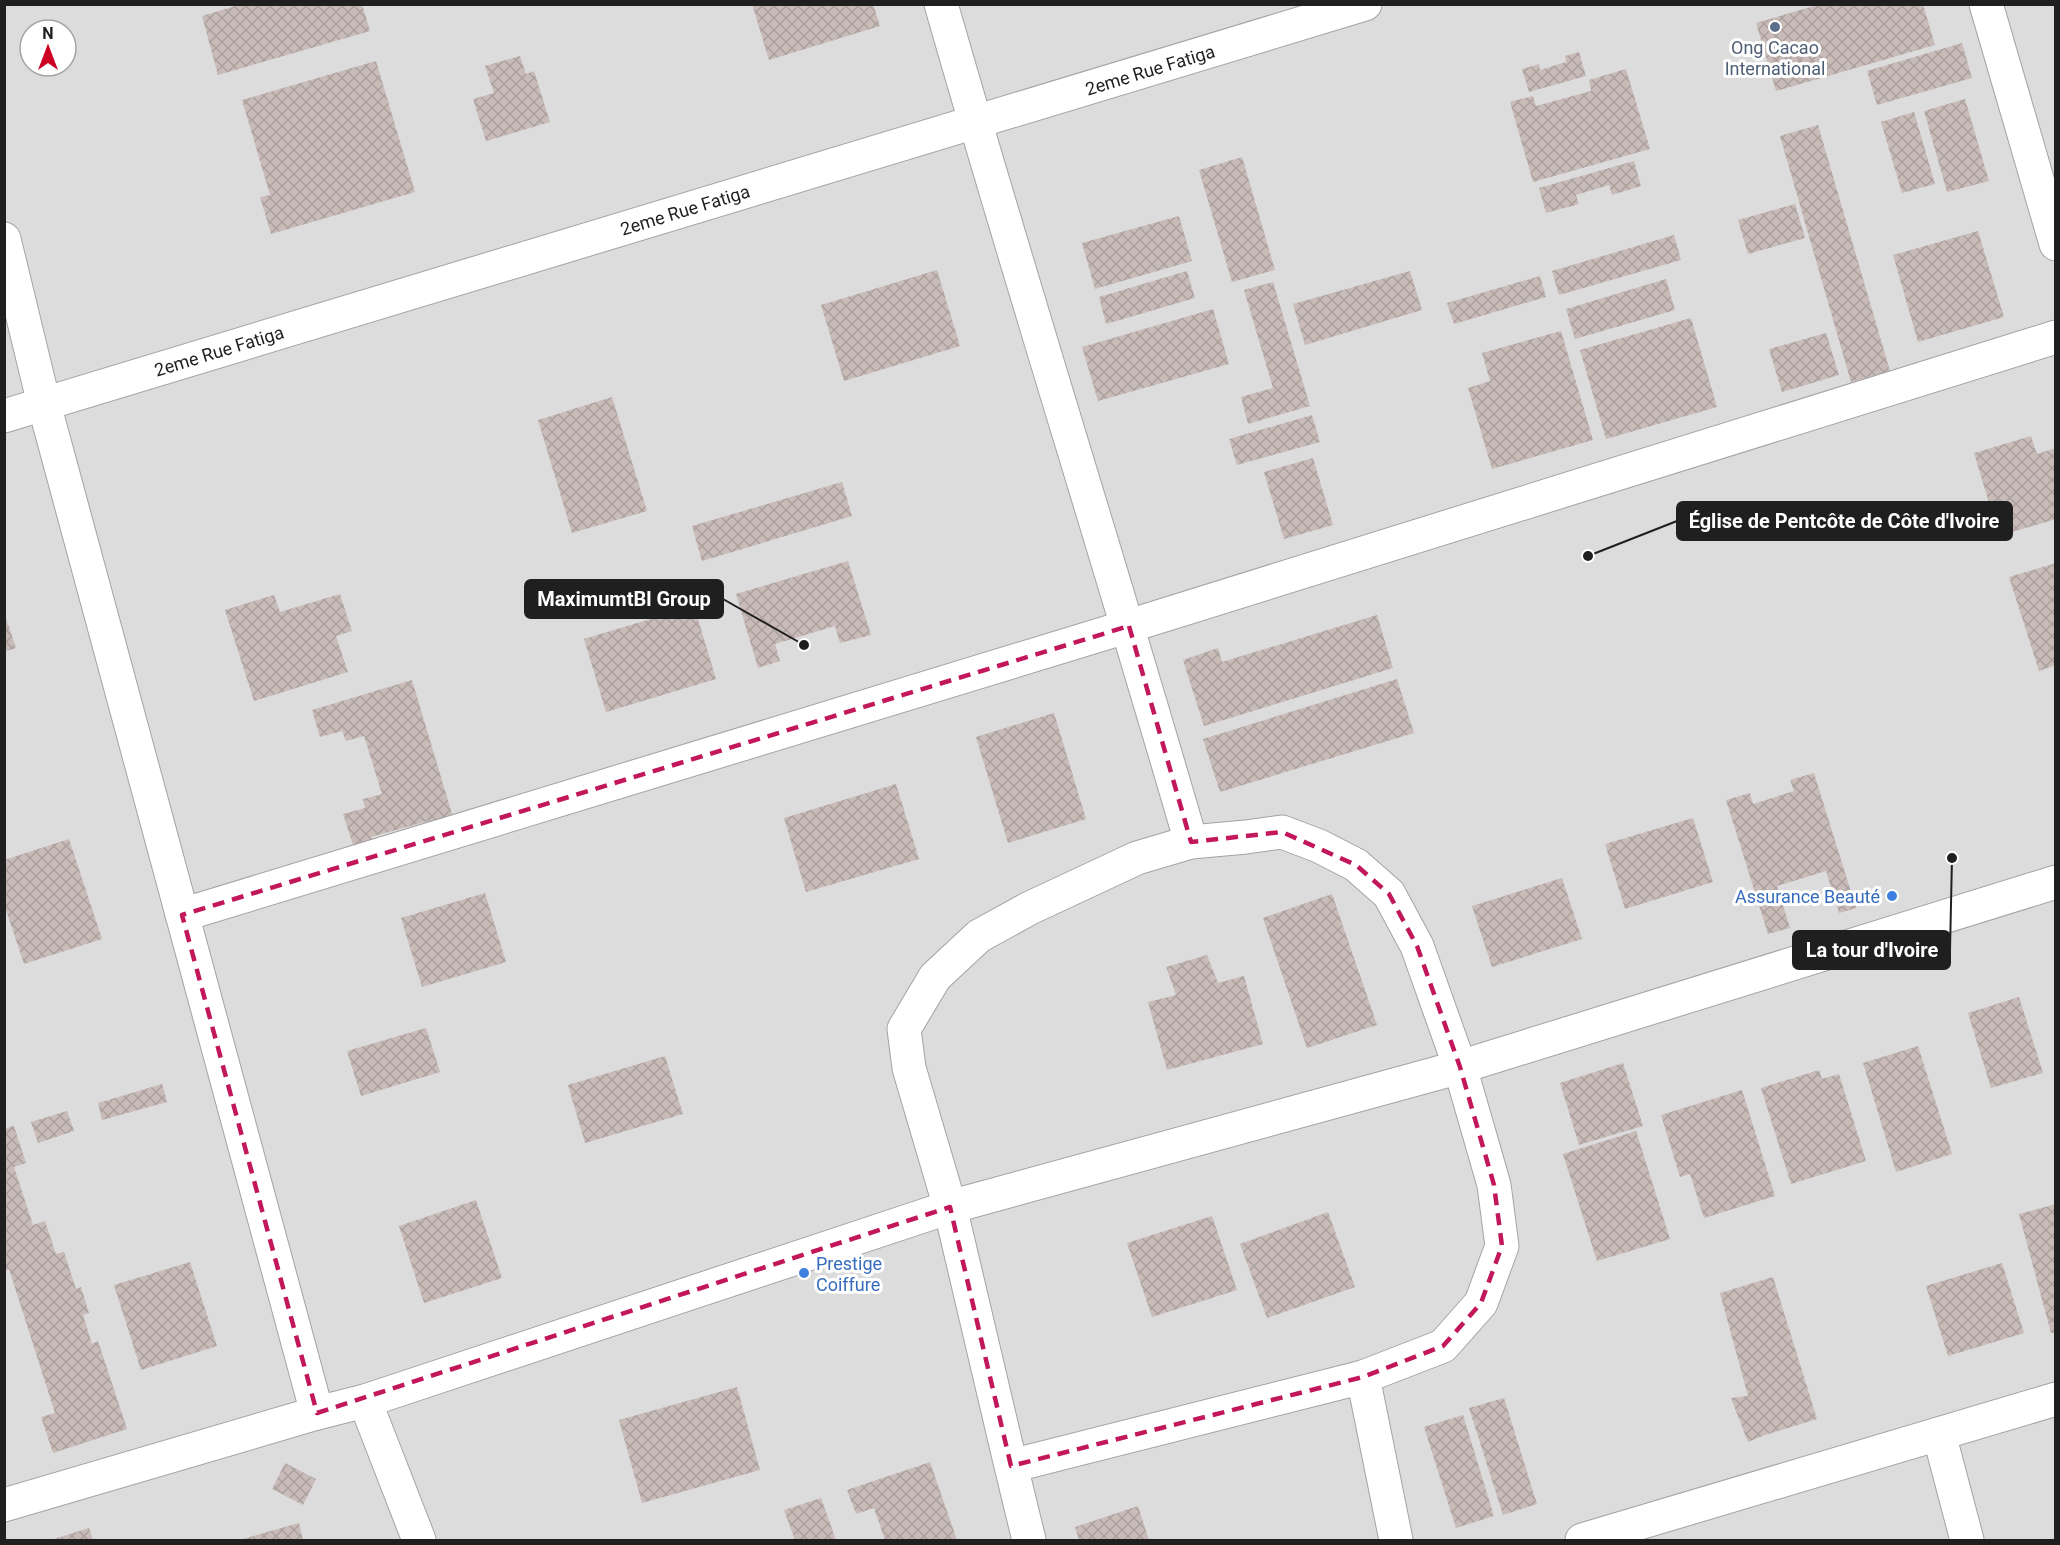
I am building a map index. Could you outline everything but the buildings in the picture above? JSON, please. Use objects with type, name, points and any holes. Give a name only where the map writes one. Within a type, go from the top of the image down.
[{"type":"street","points":[[940,4],[1129,626],[1191,842]]},
{"type":"street","name":"2eme Rue Fatiga","points":[[4,416],[1365,4]]},
{"type":"street","points":[[1986,4],[2055,244]]},
{"type":"street","points":[[4,239],[44,404],[317,1413]]},
{"type":"street","points":[[182,915],[1129,626],[2055,337]]},
{"type":"street","points":[[1011,1466],[1363,1377],[1443,1346],[1481,1303],[1502,1246],[1494,1185],[1460,1067],[1417,946],[1389,894],[1356,865],[1319,846],[1282,832],[1191,842],[1137,858],[1030,908],[979,936],[935,977],[904,1029],[909,1068],[950,1207],[1011,1466],[1029,1540]]},
{"type":"street","points":[[4,1505],[365,1401],[950,1207],[1460,1067],[2055,882]]},
{"type":"street","points":[[1363,1377],[1396,1540]]},
{"type":"street","points":[[1582,1540],[2055,1399]]},
{"type":"street","points":[[365,1401],[419,1540]]},
{"type":"street","points":[[1939,1434],[1967,1540]]},
{"type":"highlighted area","points":[[1129,626],[1191,842],[1282,832],[1356,865],[1389,894],[1417,946],[1460,1067],[1494,1185],[1502,1246],[1481,1303],[1443,1346],[1363,1377],[1011,1466],[950,1207],[317,1413],[182,915]]},
{"type":"shaded area","points":[[5,5],[2055,5],[2055,1540],[5,1540]]},
{"type":"place","name":"Ong Cacao International","points":[[1775,27]]},
{"type":"place","name":"Église de Pentcôte de Côte d'Ivoire","points":[[1588,556]]},
{"type":"place","name":"MaximumtBl Group","points":[[804,645]]},
{"type":"place","name":"La tour d'Ivoire","points":[[1952,858]]},
{"type":"place","name":"Assurance Beauté","points":[[1892,896]]},
{"type":"place","name":"Prestige Coiffure","points":[[804,1273]]}]
